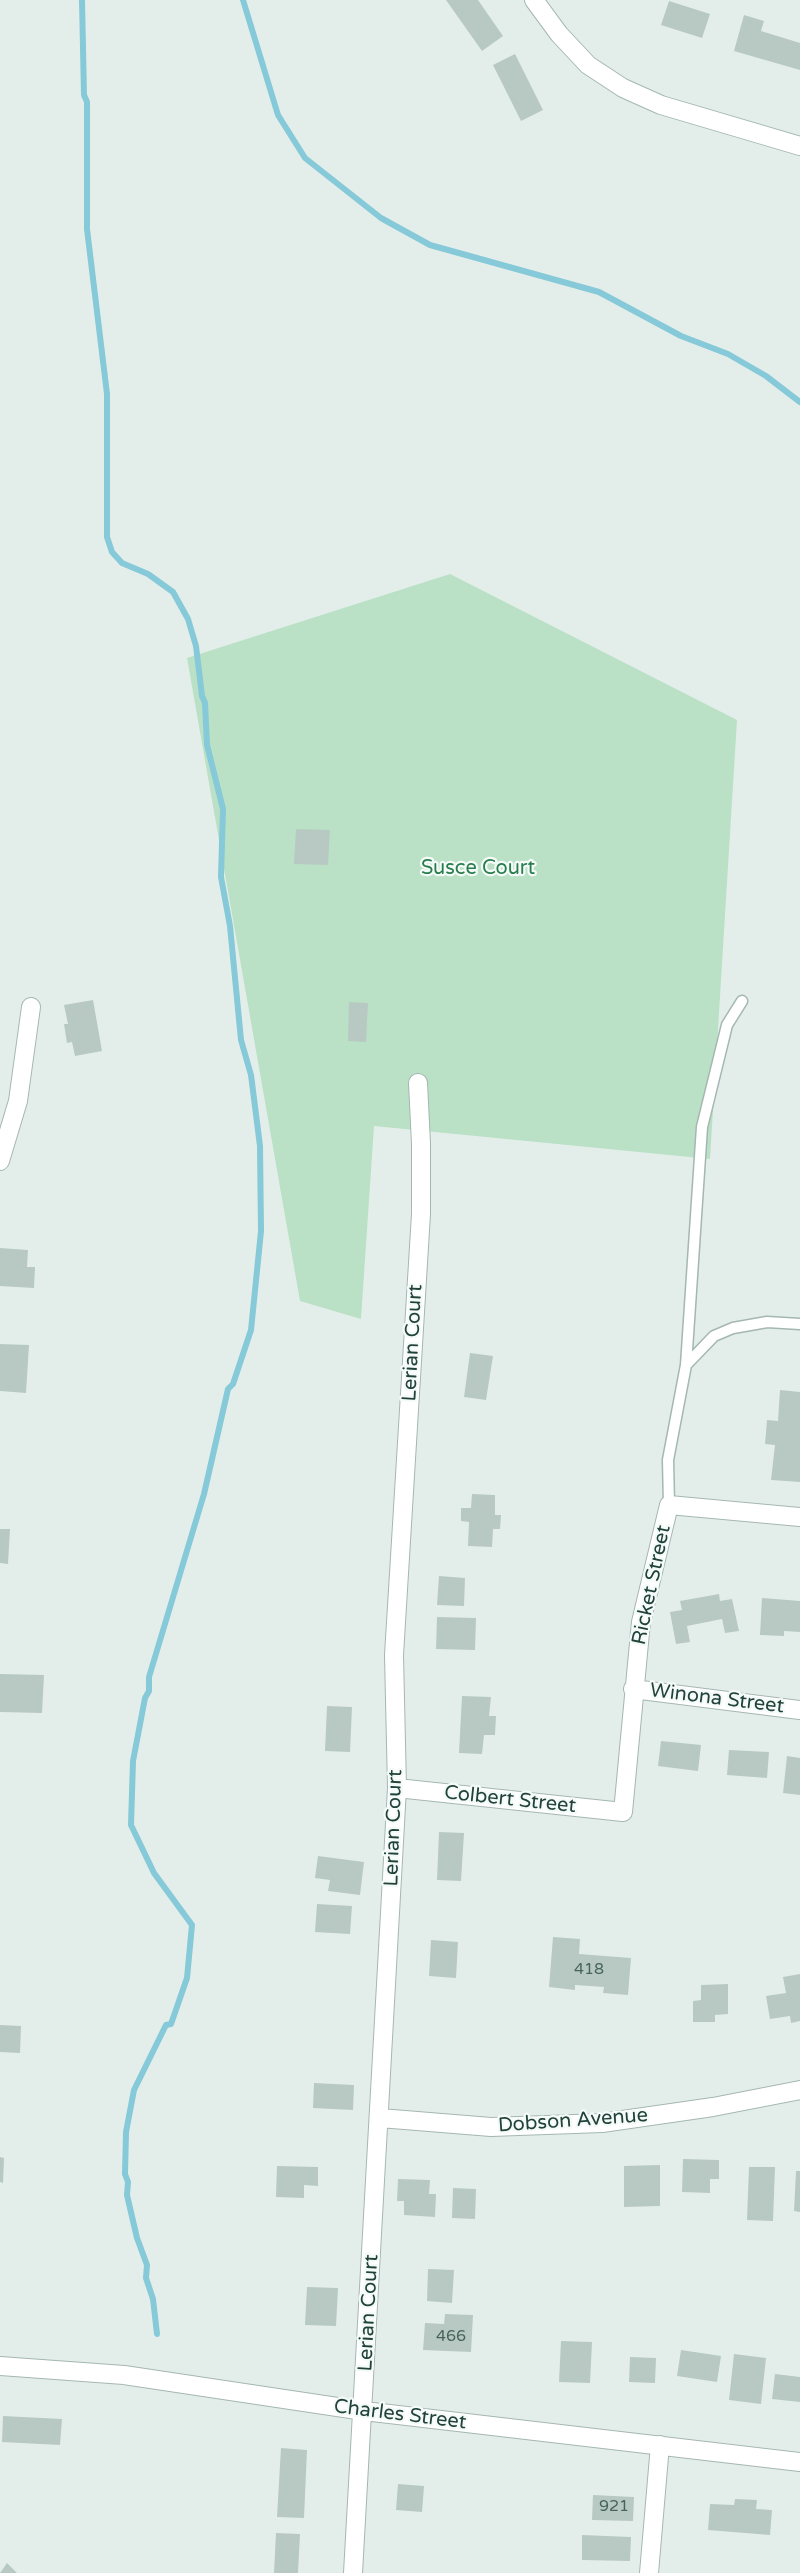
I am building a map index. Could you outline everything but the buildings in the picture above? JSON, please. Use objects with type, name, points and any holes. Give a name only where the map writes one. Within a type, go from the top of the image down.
[{"type":"street","points":[[534,0],[588,65],[622,88],[661,105],[800,146]]},
{"type":"street","points":[[0,1161],[18,1101],[31,1007]]},
{"type":"street","name":"Lerian Court","points":[[353,2573],[364,2411],[397,1788],[394,1655],[421,1214],[422,1144],[418,1083]]},
{"type":"street","name":"Ricket Street","points":[[623,1812],[633,1689],[648,1583],[669,1505],[800,1517]]},
{"type":"street","name":"Winona Street","points":[[633,1689],[800,1710]]},
{"type":"street","name":"Colbert Street","points":[[397,1788],[623,1812]]},
{"type":"street","name":"Dobson Avenue","points":[[380,2118],[491,2127],[603,2123],[713,2107],[800,2090]]},
{"type":"street","name":"Charles Street","points":[[0,2367],[124,2375],[364,2411],[800,2462]]},
{"type":"street","points":[[649,2573],[660,2445]]},
{"type":"lane","points":[[669,1505],[668,1460],[686,1365],[702,1127],[727,1025],[742,1001]]},
{"type":"lane","points":[[686,1365],[714,1336],[733,1328],[767,1322],[800,1324]]},
{"type":"green space","name":"Susce Court","points":[[450,574],[737,720],[710,1159],[374,1126],[361,1319],[300,1301],[187,658]]},
{"type":"waterway","points":[[82,0],[84,95],[87,102],[87,229],[107,394],[107,537],[112,552],[122,563],[148,574],[173,592],[188,619],[196,646],[202,696],[205,703],[207,745],[223,809],[221,877],[230,926],[241,1040],[251,1075],[260,1146],[261,1231],[251,1330],[233,1384],[228,1389],[204,1494],[149,1677],[149,1691],[145,1698],[133,1761],[131,1825],[154,1873],[192,1925],[187,1978],[171,2024],[166,2025],[134,2090],[126,2132],[127,2195],[137,2238],[147,2265],[146,2278],[153,2299],[157,2334]]},
{"type":"waterway","points":[[243,0],[278,115],[305,158],[381,218],[430,245],[599,292],[681,336],[728,354],[766,376],[800,402]]}]
